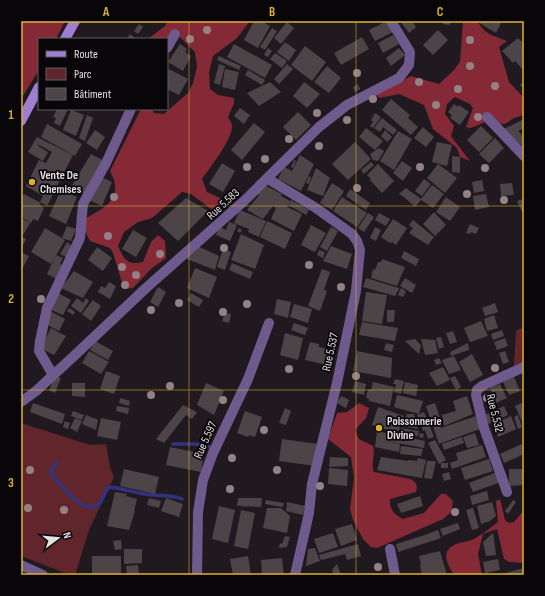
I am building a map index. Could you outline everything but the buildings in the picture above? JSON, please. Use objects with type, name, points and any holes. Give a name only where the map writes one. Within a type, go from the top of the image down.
[{"type":"main road","points":[[66,38],[75,21]]},
{"type":"main road","points":[[21,121],[38,89]]},
{"type":"street","name":"Rue 5.583","points":[[21,402],[53,375],[146,288],[214,230],[268,179],[319,127],[347,105],[399,78],[409,65],[410,52],[391,21]]},
{"type":"street","points":[[168,46],[176,34]]},
{"type":"street","points":[[53,375],[39,351],[47,308],[80,238],[83,204],[106,163],[131,110]]},
{"type":"street","points":[[486,117],[524,156]]},
{"type":"street","name":"Rue 5.537","points":[[268,179],[316,208],[352,234],[357,241],[360,250],[356,291],[337,383],[312,484],[309,513],[295,575]]},
{"type":"street","name":"Rue 5.597","points":[[197,575],[198,512],[203,480],[213,453],[248,379],[269,323]]},
{"type":"street","name":"Rue 5.532","points":[[507,492],[484,428],[476,395],[477,390],[482,386],[524,368]]},
{"type":"street","points":[[390,550],[395,575]]},
{"type":"street","points":[[21,565],[43,575]]},
{"type":"green space","points":[[524,327],[524,367],[514,366],[516,331]]},
{"type":"green space","points":[[21,423],[90,445],[106,444],[110,467],[114,477],[89,530],[75,575],[70,575],[21,556]]},
{"type":"shaded area","points":[[21,21],[65,21],[56,38],[38,38],[38,72],[21,99]]},
{"type":"shaded area","points":[[168,21],[250,21],[237,38],[213,56],[209,72],[210,89],[218,95],[234,98],[234,103],[228,117],[232,125],[232,130],[225,145],[202,179],[207,192],[226,201],[218,214],[191,194],[182,192],[152,218],[138,222],[124,232],[118,246],[126,260],[129,262],[143,262],[151,242],[158,235],[165,241],[166,258],[152,268],[133,288],[124,289],[113,253],[110,248],[90,241],[85,231],[85,219],[100,210],[113,198],[115,184],[110,171],[140,110],[152,110],[154,113],[164,114],[188,93],[193,83],[197,67],[195,52],[180,37],[169,46],[168,38],[149,38],[165,26]]},
{"type":"shaded area","points":[[463,21],[477,21],[486,32],[507,41],[499,47],[509,82],[524,98],[524,115],[514,118],[505,124],[485,122],[471,128],[466,127],[473,108],[470,104],[455,97],[447,104],[445,114],[454,126],[451,136],[470,161],[460,157],[457,148],[433,129],[424,105],[399,94],[379,98],[376,94],[411,76],[439,84],[460,62]]},
{"type":"shaded area","points":[[359,403],[369,408],[366,418],[355,430],[359,439],[373,446],[374,472],[410,479],[417,486],[416,492],[390,499],[390,506],[395,514],[403,519],[424,513],[441,494],[446,494],[453,501],[451,512],[443,519],[377,548],[371,547],[363,539],[353,520],[350,509],[354,478],[351,457],[328,439],[337,413],[347,412]]},
{"type":"shaded area","points":[[500,499],[505,520],[509,523],[514,522],[524,510],[524,563],[509,562],[504,559],[497,529],[483,534],[478,554],[482,575],[454,575],[446,559],[447,551],[454,545],[474,539],[498,522],[496,501]]},
{"type":"waterway","points":[[173,444],[196,444],[210,447]]},
{"type":"waterway","points":[[57,462],[51,471],[52,474],[72,497],[79,503],[86,506],[92,507],[98,505],[109,487],[144,494],[178,497],[182,499]]},
{"type":"place","name":"Vente De Chemises","points":[[32,182]]},
{"type":"place","name":"Poissonnerie Divine","points":[[379,428]]}]
